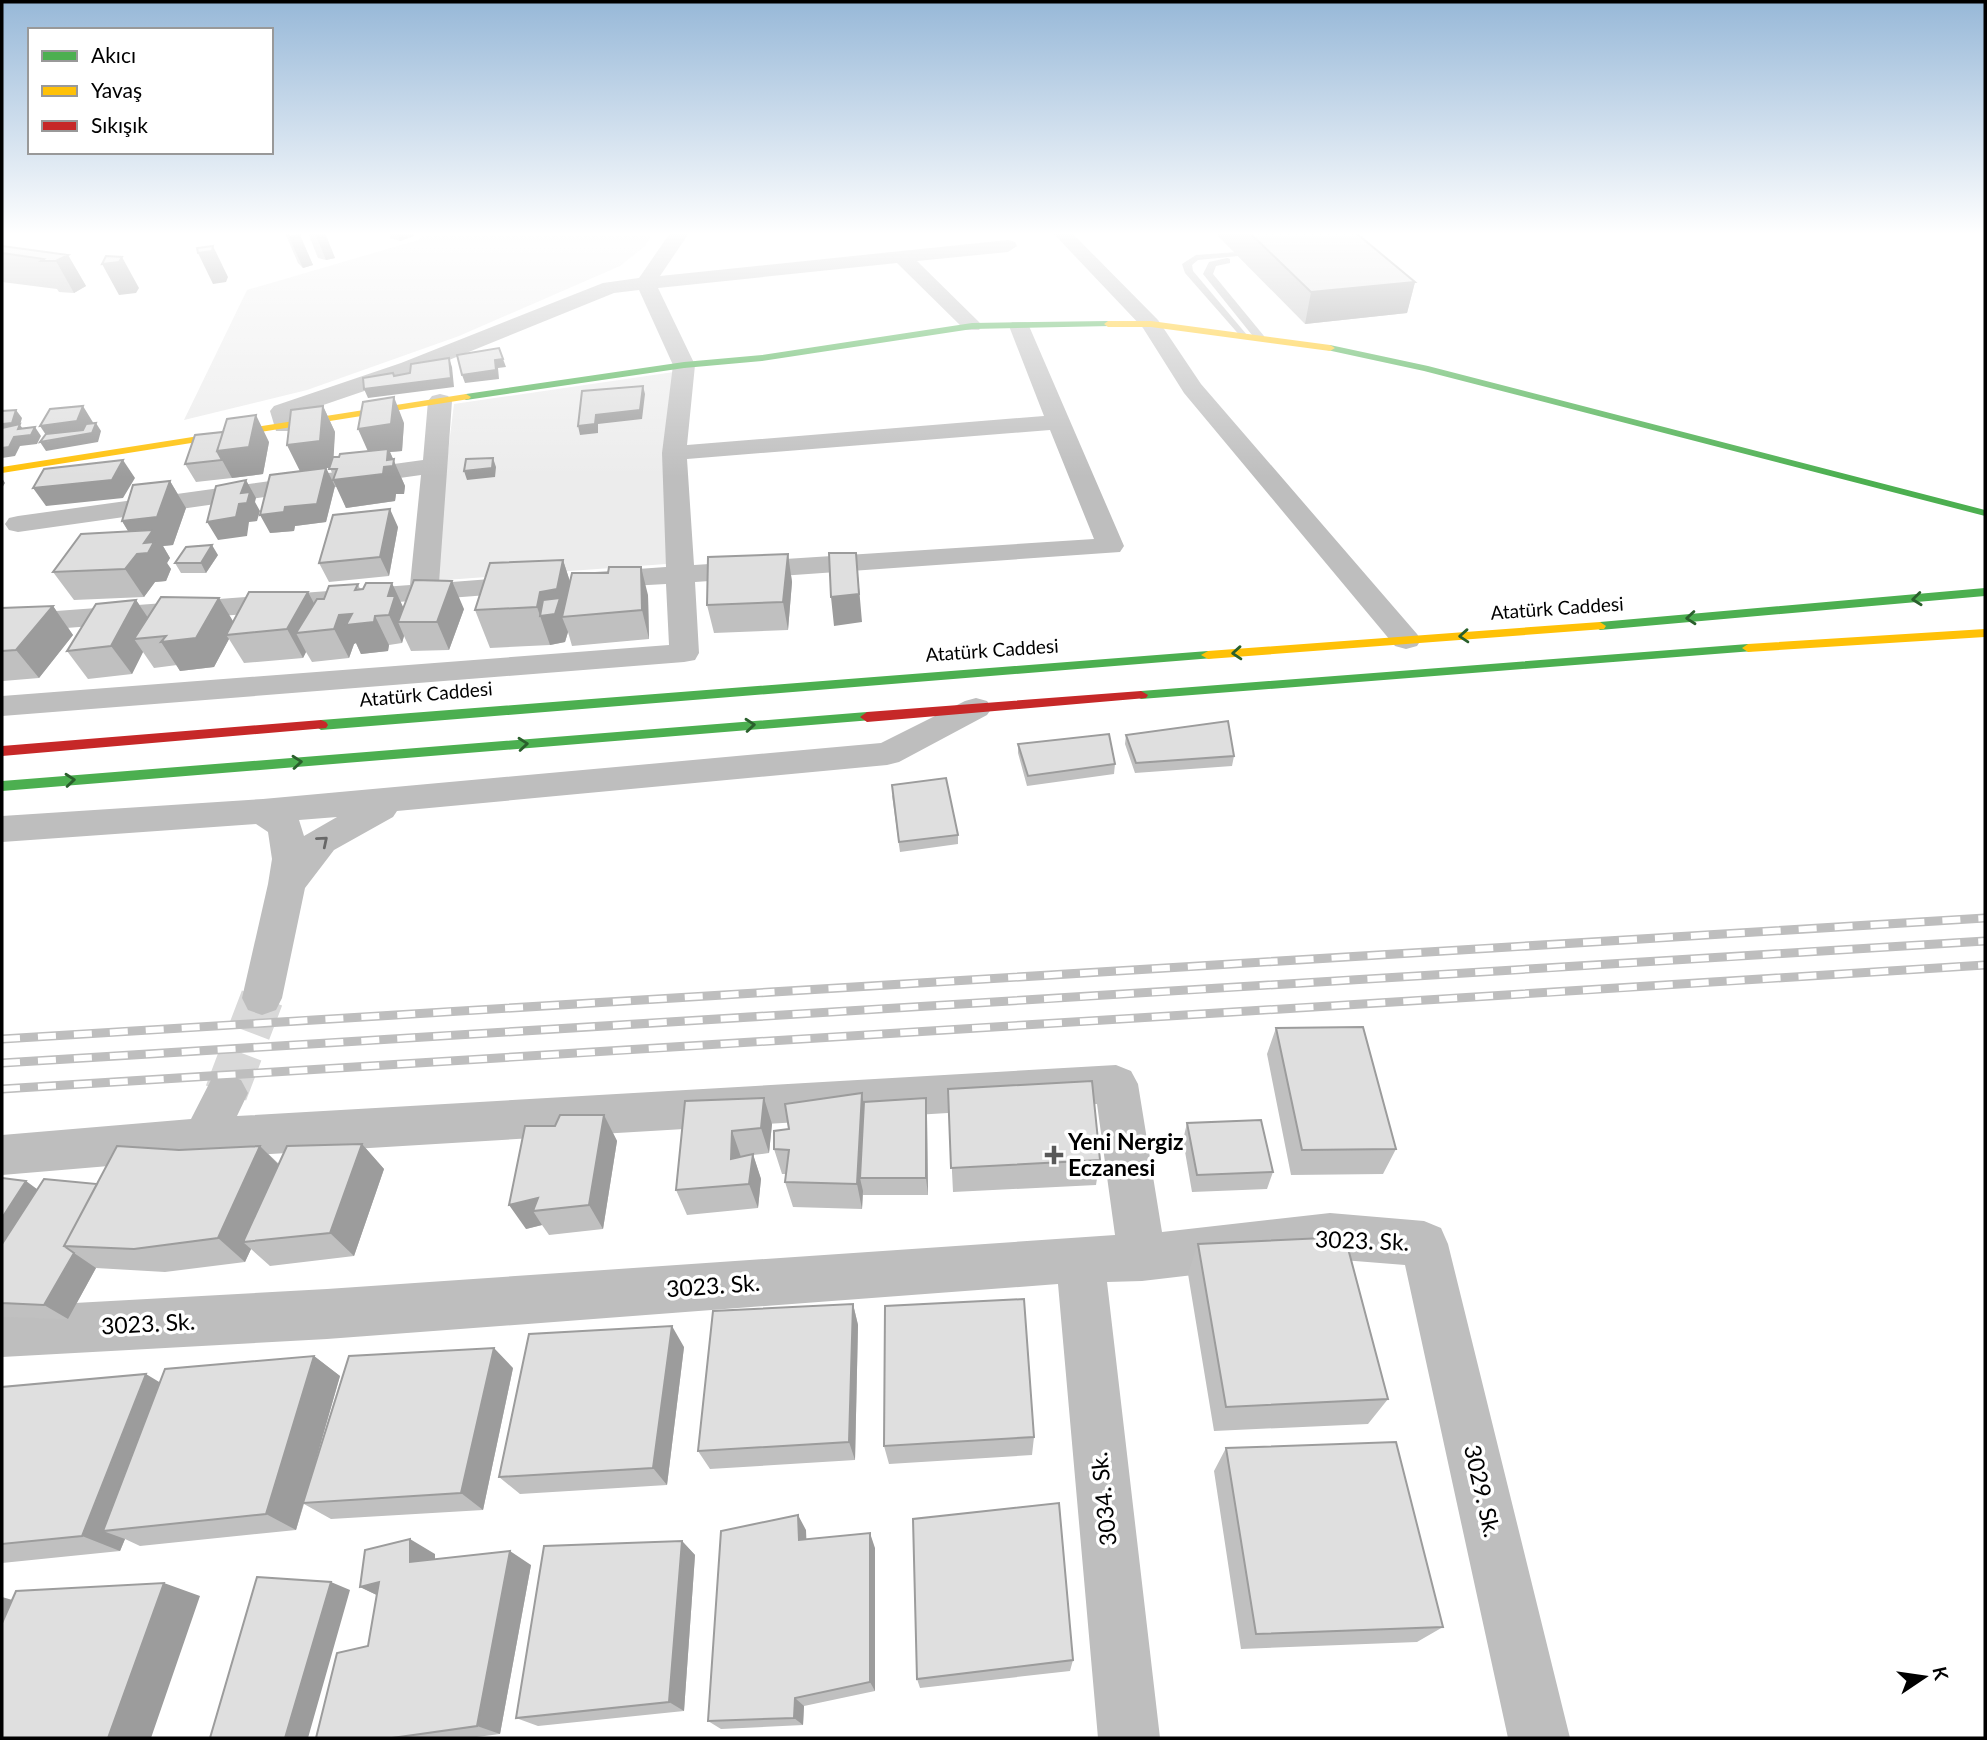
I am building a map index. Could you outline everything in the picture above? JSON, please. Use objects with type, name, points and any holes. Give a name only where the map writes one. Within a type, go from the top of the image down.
[{"type":"main road","points":[[2,470],[440,401],[684,365],[762,358],[893,336],[972,326],[1151,324],[1310,344],[1425,368],[1985,513]]},
{"type":"main road","name":"Atatürk Caddesi","points":[[2,751],[766,688],[1875,603],[1985,592]]},
{"type":"main road","points":[[2,786],[1657,654],[1985,633]]},
{"type":"street","points":[[284,426],[282,411],[409,368],[543,314]]},
{"type":"street","points":[[2,706],[684,653],[674,453],[684,365],[660,314]]},
{"type":"street","points":[[960,314],[972,326]]},
{"type":"street","points":[[1141,314],[1151,324],[1192,388],[1406,640]]},
{"type":"street","points":[[2,624],[565,582],[1110,547],[1019,326]]},
{"type":"street","points":[[425,592],[440,401]]},
{"type":"street","points":[[674,453],[1058,422]]},
{"type":"street","points":[[2,547],[54,463]]},
{"type":"street","points":[[18,524],[434,466]]},
{"type":"street","points":[[2,829],[263,811],[887,754],[976,708]]},
{"type":"street","points":[[287,884],[321,841],[354,820],[401,799]]},
{"type":"street","points":[[262,998],[290,859],[285,826],[263,811]]},
{"type":"street","points":[[2,1155],[204,1138],[1116,1084],[1142,1258]]},
{"type":"street","points":[[204,1138],[226,1093]]},
{"type":"street","name":"3023. Sk.","points":[[2,1332],[327,1314],[1080,1259],[1142,1258],[1330,1236],[1424,1244]]},
{"type":"street","name":"3029. Sk.","points":[[1424,1244],[1539,1738]]},
{"type":"street","name":"3034. Sk.","points":[[1080,1259],[1129,1738]]},
{"type":"lane","points":[[1224,314],[1242,335]]},
{"type":"lane","points":[[1240,314],[1259,338]]},
{"type":"shaded area","points":[[235,314],[509,314],[459,336],[307,390],[184,420]]},
{"type":"shaded area","points":[[674,372],[666,564],[432,581],[454,404]]},
{"type":"building","points":[[499,348],[503,359],[495,360],[496,370],[462,375],[457,355]]},
{"type":"building","points":[[449,358],[451,378],[364,389],[363,378],[410,373],[411,364]]},
{"type":"building","points":[[643,386],[640,410],[596,415],[595,424],[578,426],[582,391]]},
{"type":"building","points":[[394,397],[391,424],[358,429],[363,402]]},
{"type":"building","points":[[83,406],[77,421],[40,426],[50,409]]},
{"type":"building","points":[[323,406],[320,441],[287,445],[291,410]]},
{"type":"building","points":[[16,410],[12,423],[2,426],[2,411]]},
{"type":"building","points":[[256,415],[249,447],[217,451],[227,419]]},
{"type":"building","points":[[96,423],[92,433],[40,442],[46,434],[83,430],[86,424]]},
{"type":"building","points":[[20,424],[18,429],[35,427],[31,435],[14,437],[9,447],[2,448],[2,428]]},
{"type":"building","points":[[223,432],[217,451],[222,460],[185,464],[195,435]]},
{"type":"building","points":[[388,449],[387,460],[394,459],[393,466],[384,467],[383,474],[333,480],[337,469],[329,469],[333,457]]},
{"type":"building","points":[[493,458],[492,468],[464,471],[466,459]]},
{"type":"building","points":[[123,460],[112,480],[33,488],[44,469]]},
{"type":"building","points":[[326,468],[317,504],[285,507],[284,512],[260,515],[270,475]]},
{"type":"building","points":[[246,480],[241,493],[250,492],[247,503],[239,504],[236,517],[207,522],[216,486]]},
{"type":"building","points":[[170,481],[157,517],[122,521],[133,485]]},
{"type":"building","points":[[390,509],[380,557],[319,563],[333,515]]},
{"type":"building","points":[[153,530],[144,543],[154,542],[148,553],[137,554],[125,569],[53,572],[81,534]]},
{"type":"building","points":[[212,545],[201,563],[175,563],[186,547]]},
{"type":"building","points":[[829,553],[856,553],[859,594],[831,597]]},
{"type":"building","points":[[788,554],[783,602],[707,605],[708,557]]},
{"type":"building","points":[[563,560],[557,589],[540,592],[537,607],[475,610],[490,563]]},
{"type":"building","points":[[609,567],[641,567],[642,610],[562,617],[572,573],[608,573]]},
{"type":"building","points":[[414,580],[452,581],[437,622],[398,622]]},
{"type":"building","points":[[366,583],[392,583],[388,596],[395,596],[389,615],[375,616],[374,622],[346,625],[352,614],[339,615],[334,629],[296,633],[317,599],[324,599],[329,586],[358,584],[355,590],[363,589]]},
{"type":"building","points":[[249,592],[308,592],[287,629],[226,635]]},
{"type":"building","points":[[161,597],[219,598],[196,638],[161,642],[166,636],[134,639]]},
{"type":"building","points":[[560,598],[555,614],[540,616],[543,600]]},
{"type":"building","points":[[136,600],[111,646],[67,651],[96,604]]},
{"type":"building","points":[[53,606],[16,650],[2,651],[2,608]]},
{"type":"building","points":[[1228,721],[1234,756],[1136,763],[1126,735]]},
{"type":"building","points":[[1109,734],[1115,764],[1028,776],[1018,744]]},
{"type":"building","points":[[946,778],[958,835],[899,842],[892,785]]},
{"type":"building","points":[[1363,1027],[1396,1149],[1302,1150],[1276,1028]]},
{"type":"building","points":[[1092,1081],[1100,1160],[951,1168],[948,1089]]},
{"type":"building","points":[[862,1093],[857,1184],[785,1182],[789,1150],[774,1149],[774,1131],[789,1129],[785,1104]]},
{"type":"building","points":[[764,1098],[761,1128],[732,1131],[731,1159],[753,1154],[749,1184],[676,1190],[685,1101]]},
{"type":"building","points":[[926,1098],[926,1178],[860,1178],[864,1102]]},
{"type":"building","points":[[560,1115],[604,1115],[589,1205],[533,1211],[538,1198],[509,1205],[525,1126],[555,1126]]},
{"type":"building","points":[[1261,1120],[1273,1172],[1197,1175],[1187,1123]]},
{"type":"building","points":[[362,1144],[330,1233],[243,1242],[287,1146]]},
{"type":"building","points":[[117,1146],[179,1150],[260,1146],[218,1238],[134,1249],[64,1246]]},
{"type":"building","points":[[2,1178],[26,1181],[2,1218]]},
{"type":"building","points":[[44,1179],[97,1184],[64,1246],[74,1253],[44,1305],[2,1303],[2,1244]]},
{"type":"building","points":[[1345,1237],[1388,1399],[1226,1407],[1198,1244]]},
{"type":"building","points":[[1024,1299],[1034,1437],[884,1446],[885,1306]]},
{"type":"building","points":[[853,1304],[849,1442],[698,1451],[713,1311]]},
{"type":"building","points":[[672,1326],[653,1468],[499,1477],[529,1334]]},
{"type":"building","points":[[494,1348],[461,1493],[303,1503],[349,1356]]},
{"type":"building","points":[[314,1356],[266,1514],[103,1531],[165,1369]]},
{"type":"building","points":[[146,1374],[82,1536],[2,1544],[2,1387]]},
{"type":"building","points":[[1396,1442],[1443,1627],[1256,1634],[1226,1448]]},
{"type":"building","points":[[1059,1503],[1073,1660],[917,1679],[913,1519]]},
{"type":"building","points":[[798,1515],[799,1540],[870,1533],[870,1682],[795,1698],[794,1718],[708,1721],[721,1531]]},
{"type":"building","points":[[410,1539],[410,1562],[510,1551],[477,1726],[392,1738],[316,1738],[337,1653],[368,1646],[379,1582],[360,1587],[365,1550]]},
{"type":"building","points":[[682,1541],[669,1702],[516,1718],[544,1546]]},
{"type":"building","points":[[257,1577],[331,1582],[285,1738],[210,1738]]},
{"type":"building","points":[[164,1583],[108,1738],[2,1738],[2,1623],[16,1591]]},
{"type":"tunnel","points":[[226,1093],[262,998]]},
{"type":"railway","points":[[2,1039],[1985,918]]},
{"type":"railway","points":[[2,1063],[1985,941]]},
{"type":"railway","points":[[2,1089],[1985,965]]},
{"type":"traffic: fast","points":[[466,397],[684,365],[762,358],[972,326],[1108,324]]},
{"type":"traffic: fast","points":[[1330,348],[1425,368],[1985,513]]},
{"type":"traffic: fast","points":[[1600,626],[1985,592]]},
{"type":"traffic: fast","points":[[1141,695],[1748,648]]},
{"type":"traffic: fast","points":[[321,725],[1208,655]]},
{"type":"traffic: fast","points":[[2,786],[867,717]]},
{"type":"traffic: slow","points":[[1108,324],[1151,324],[1330,348]]},
{"type":"traffic: slow","points":[[2,470],[466,397]]},
{"type":"traffic: slow","points":[[1208,655],[1600,626]]},
{"type":"traffic: slow","points":[[1748,648],[1985,633]]},
{"type":"traffic: jam","points":[[867,717],[1141,695]]},
{"type":"traffic: jam","points":[[2,751],[321,725]]},
{"type":"place","name":"Yeni Nergiz Eczanesi","points":[[1054,1155]]}]
